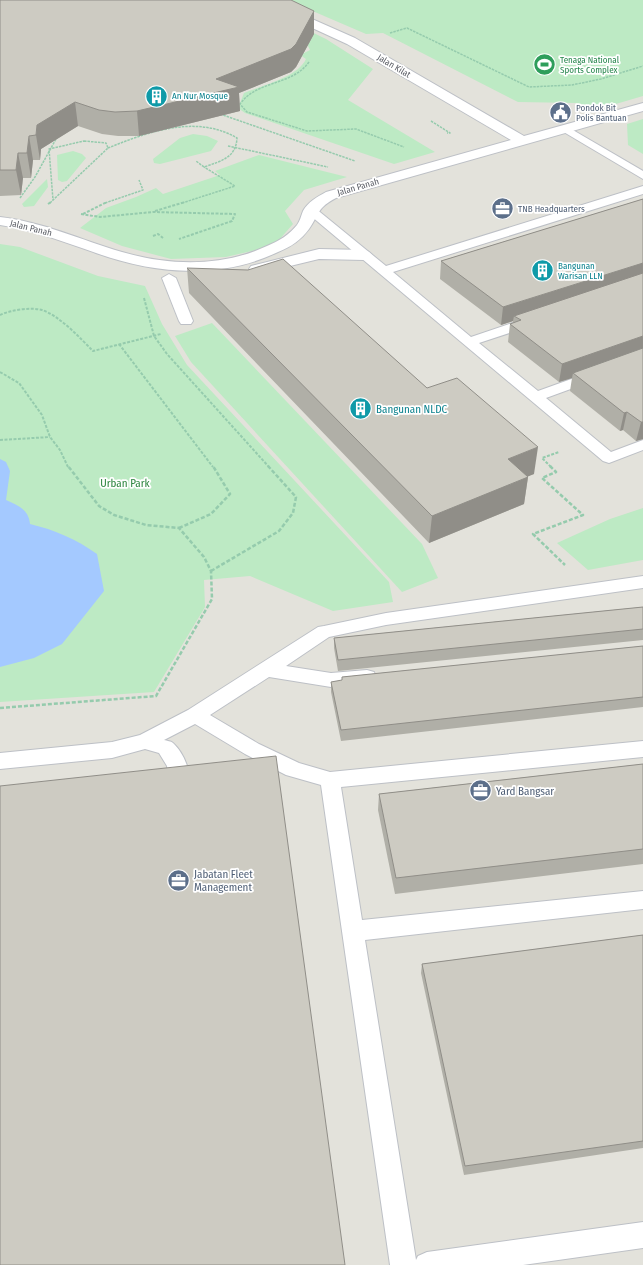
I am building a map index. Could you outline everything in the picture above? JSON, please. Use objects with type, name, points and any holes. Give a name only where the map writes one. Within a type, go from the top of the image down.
[{"type":"street","name":"Jalan Kilat","points":[[260,0],[351,41],[524,141]]},
{"type":"street","name":"Jalan Panah","points":[[0,221],[15,222],[44,230],[115,255],[162,266],[209,266],[232,262],[254,257],[288,241],[300,232],[311,211],[318,202],[331,194],[643,107]]},
{"type":"street","name":"Jalan Panah","points":[[0,235],[24,238],[98,265],[140,276],[169,278],[244,272],[319,254],[364,255]]},
{"type":"street","points":[[98,265],[115,255]]},
{"type":"lane","points":[[566,129],[643,176]]},
{"type":"lane","points":[[384,271],[643,190]]},
{"type":"lane","points":[[311,211],[609,458],[643,445]]},
{"type":"lane","points":[[169,278],[186,321]]},
{"type":"lane","points":[[469,342],[545,316]]},
{"type":"lane","points":[[536,397],[607,371]]},
{"type":"lane","points":[[0,761],[112,750],[145,741],[195,715],[324,632],[386,619],[643,582]]},
{"type":"lane","points":[[264,670],[331,680],[386,675]]},
{"type":"lane","points":[[195,715],[252,749],[293,769],[330,780],[643,749]]},
{"type":"lane","points":[[145,741],[166,748],[177,764],[180,784]]},
{"type":"lane","points":[[330,780],[403,1265]]},
{"type":"lane","points":[[353,931],[643,900]]},
{"type":"lane","points":[[427,1265],[643,1234]]},
{"type":"path","points":[[407,28],[529,87],[550,89],[607,78],[643,66]]},
{"type":"path","points":[[309,62],[307,68],[296,74],[248,95],[240,104],[242,108],[247,112],[260,117],[307,131],[356,129],[446,162]]},
{"type":"path","points":[[301,66],[307,68]]},
{"type":"path","points":[[215,112],[358,162]]},
{"type":"path","points":[[429,120],[450,133],[443,134],[474,154]]},
{"type":"path","points":[[46,206],[108,148],[125,141],[196,125],[214,127],[231,133],[237,138],[238,148],[233,155],[204,167]]},
{"type":"path","points":[[17,202],[35,177],[58,133]]},
{"type":"path","points":[[48,139],[56,139]]},
{"type":"path","points":[[49,149],[75,142],[97,140],[106,143],[108,148]]},
{"type":"path","points":[[228,146],[310,162],[359,177],[367,184]]},
{"type":"path","points":[[49,149],[52,200]]},
{"type":"path","points":[[153,212],[235,186],[196,161]]},
{"type":"path","points":[[83,214],[112,199],[143,190],[139,180]]},
{"type":"path","points":[[77,213],[100,217],[153,212],[235,214],[232,221],[177,239]]},
{"type":"path","points":[[98,224],[100,217]]},
{"type":"path","points":[[151,237],[158,234],[164,238]]},
{"type":"path","points":[[151,297],[144,298],[154,336],[167,354],[296,497],[293,513],[278,531],[211,571]]},
{"type":"path","points":[[0,315],[11,310],[42,310],[69,327],[93,351],[154,336]]},
{"type":"path","points":[[0,372],[19,384],[42,415],[50,437],[60,450],[69,468],[99,506],[114,515],[146,525],[179,528],[211,514],[230,494],[218,473],[119,344]]},
{"type":"path","points":[[0,440],[50,437]]},
{"type":"path","points":[[556,472],[542,478],[583,515],[533,534],[571,570]]},
{"type":"path","points":[[0,708],[156,696],[212,599],[211,571],[204,557],[179,528]]},
{"type":"shaded area","points":[[0,0],[643,0],[643,1265],[0,1265]]},
{"type":"green space","name":"Tenaga National Sports Complex","points":[[287,0],[643,0],[643,96],[592,111],[576,103],[518,102],[383,33],[366,34]]},
{"type":"green space","points":[[260,7],[326,39],[373,69],[348,100],[435,152],[394,164],[245,113],[238,108],[244,93],[278,80],[295,71],[306,59],[300,55],[310,50],[308,46],[240,10]]},
{"type":"green space","points":[[643,119],[643,154],[628,145],[627,124]]},
{"type":"green space","points":[[193,134],[207,136],[218,141],[211,151],[160,164],[154,163],[153,159],[180,138]]},
{"type":"green space","points":[[73,151],[82,154],[86,158],[67,181],[62,182],[58,180],[57,155]]},
{"type":"green space","points":[[259,155],[347,177],[304,190],[285,211],[293,224],[279,240],[260,249],[226,257],[171,259],[122,246],[80,228],[106,208],[156,188],[163,194],[220,175],[215,171]]},
{"type":"green space","points":[[47,179],[48,187],[34,206],[24,207],[22,204]]},
{"type":"green space","name":"Urban Park","points":[[0,244],[20,247],[98,276],[145,286],[162,324],[187,365],[389,582],[393,602],[333,611],[250,576],[204,580],[205,607],[154,692],[0,702]]},
{"type":"green space","points":[[212,323],[422,544],[438,578],[402,592],[191,362],[175,336]]},
{"type":"green space","points":[[643,508],[643,560],[588,570],[557,543],[610,519]]},
{"type":"water","points":[[0,459],[6,462],[10,471],[6,500],[19,506],[28,515],[30,524],[65,536],[97,554],[104,591],[62,644],[34,658],[0,667]]},
{"type":"building","points":[[0,0],[291,0],[314,11],[296,44],[291,49],[216,79],[239,87],[137,111],[115,112],[99,110],[75,102],[37,125],[36,135],[29,136],[27,153],[18,153],[16,170],[0,170]]},
{"type":"building","name":"Bangunan Warisan LLN","points":[[643,199],[643,263],[503,307],[441,261]]},
{"type":"building","name":"Bangunan NLDC","points":[[283,259],[427,388],[457,378],[538,447],[508,459],[528,477],[432,516],[187,268],[248,270]]},
{"type":"building","points":[[643,273],[643,336],[562,364],[510,324],[521,320],[514,316]]},
{"type":"building","points":[[643,348],[643,422],[627,412],[624,413],[573,373]]},
{"type":"building","points":[[643,607],[643,629],[338,660],[334,638]]},
{"type":"building","points":[[643,646],[643,697],[341,730],[331,682],[342,680],[342,677]]},
{"type":"building","points":[[276,756],[345,1265],[0,1265],[0,786]]},
{"type":"building","points":[[643,764],[643,849],[396,878],[379,794]]},
{"type":"building","points":[[643,935],[643,1141],[465,1166],[422,964]]},
{"type":"place","name":"Tenaga National Sports Complex","points":[[545,65]]},
{"type":"place","name":"An Nur Mosque","points":[[156,96]]},
{"type":"place","name":"Pondok Bit Polis Bantuan","points":[[561,113]]},
{"type":"place","name":"TNB Headquarters","points":[[503,209]]},
{"type":"place","name":"Bangunan Warisan LLN","points":[[542,271]]},
{"type":"place","name":"Bangunan NLDC","points":[[360,409]]},
{"type":"place","name":"Yard Bangsar","points":[[481,791]]},
{"type":"place","name":"Jabatan Fleet Management","points":[[179,880]]}]
